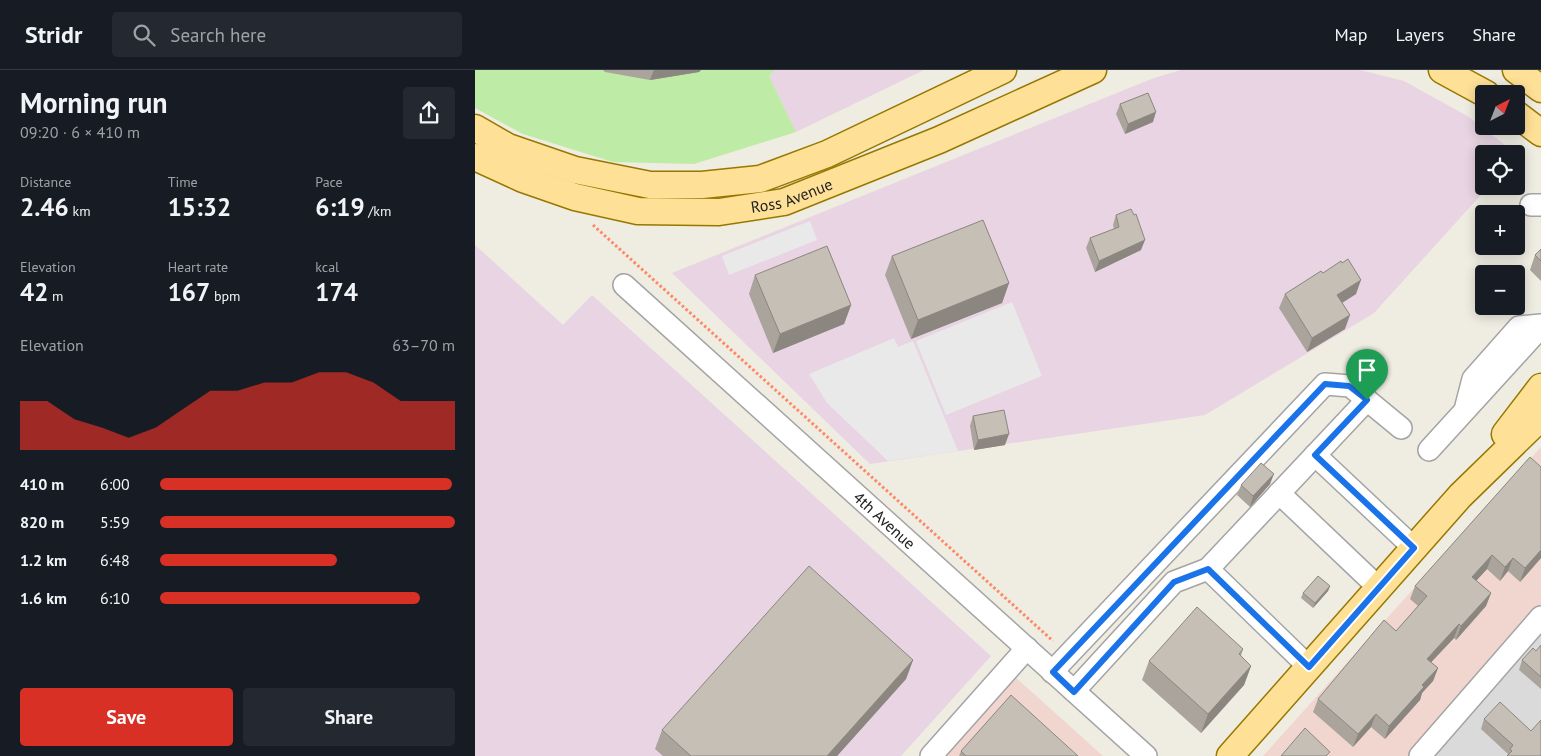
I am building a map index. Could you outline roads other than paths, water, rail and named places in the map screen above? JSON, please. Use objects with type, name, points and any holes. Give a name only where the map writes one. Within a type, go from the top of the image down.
[{"type":"main road","name":"Ross Avenue","points":[[475,128],[508,147],[575,170],[650,185],[702,185],[760,179],[827,154],[1003,70]]},
{"type":"main road","name":"Ross Avenue","points":[[475,157],[523,179],[575,197],[638,211],[719,212],[784,202],[939,140],[1093,70]]},
{"type":"main road","points":[[1442,70],[1475,88]]},
{"type":"main road","points":[[1516,70],[1541,89]]},
{"type":"main road","points":[[1525,121],[1541,133]]},
{"type":"main road","points":[[1460,496],[1541,387]]},
{"type":"main road","points":[[1230,756],[1460,496],[1541,417]]},
{"type":"street","name":"4th Avenue","points":[[624,285],[1146,756]]},
{"type":"street","points":[[1429,450],[1464,411],[1473,379],[1519,327],[1541,326]]},
{"type":"street","points":[[1053,672],[1325,384],[1349,386],[1401,428]]},
{"type":"street","points":[[1074,692],[1174,582],[1208,569],[1367,400]]},
{"type":"street","points":[[1315,455],[1414,548]]},
{"type":"street","points":[[1279,494],[1379,588]]},
{"type":"street","points":[[1208,569],[1309,667]]},
{"type":"street","points":[[1420,756],[1541,618]]},
{"type":"street","points":[[931,756],[1027,648]]}]
